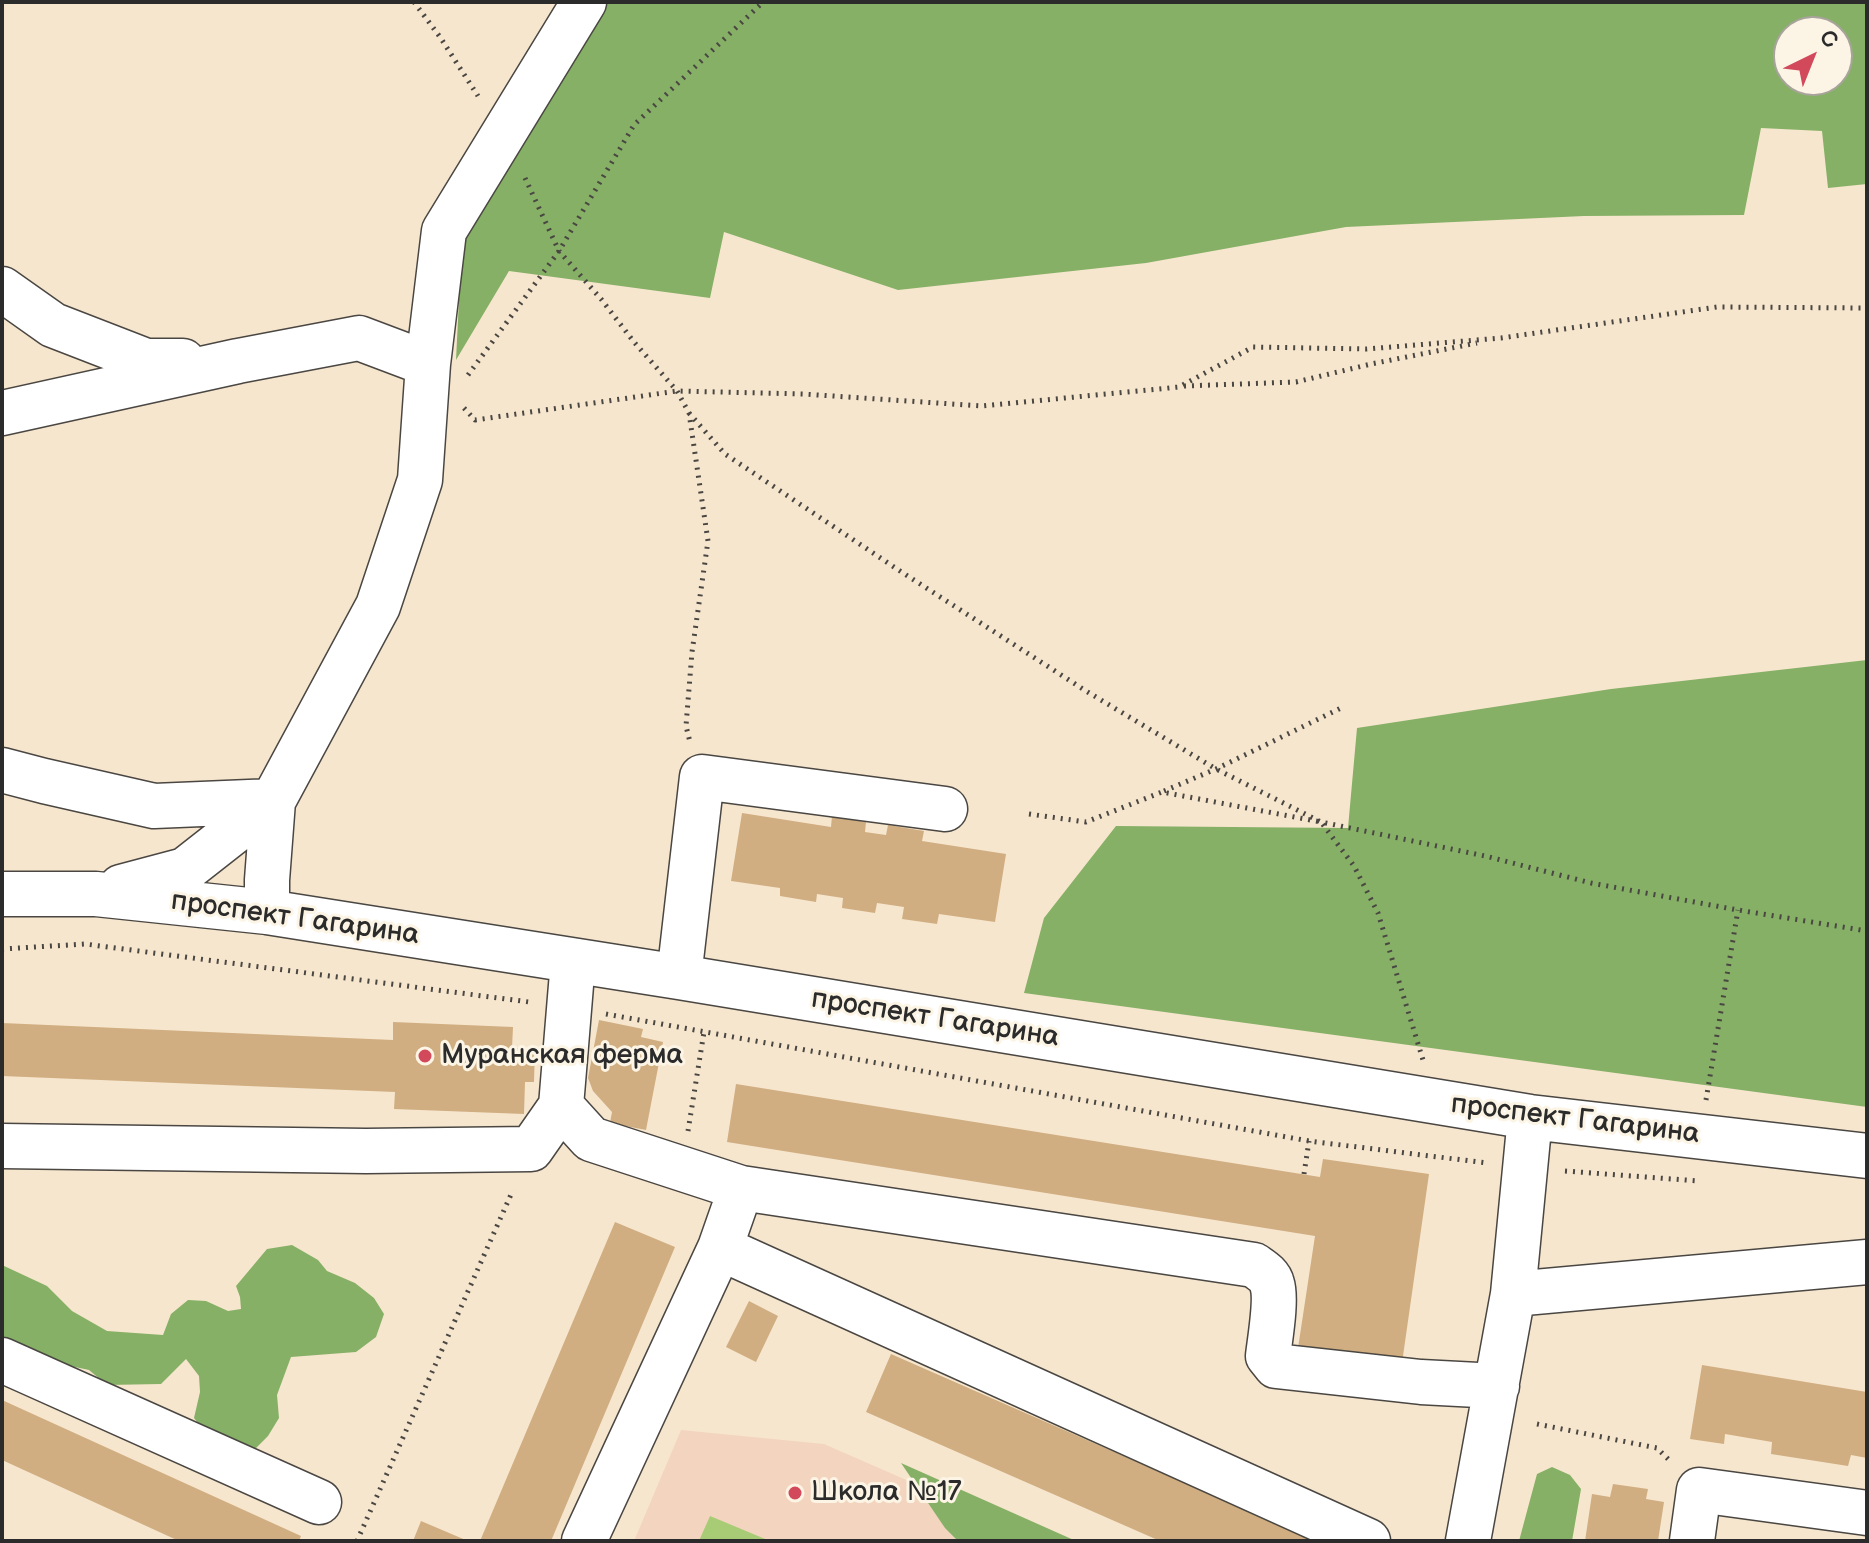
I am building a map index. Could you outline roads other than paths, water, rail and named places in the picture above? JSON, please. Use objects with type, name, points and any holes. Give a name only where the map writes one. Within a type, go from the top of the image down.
[{"type":"street","points":[[96,894],[185,870],[273,801],[378,606],[420,480],[440,379],[444,231],[584,2]]},
{"type":"street","points":[[2,289],[53,325],[146,361],[238,361]]},
{"type":"street","points":[[2,413],[359,338],[440,379]]},
{"type":"street","points":[[2,770],[154,806],[273,801]]},
{"type":"street","points":[[679,977],[702,777],[945,809]]},
{"type":"street","points":[[267,912],[273,801]]},
{"type":"street","name":"проспект Гагарина","points":[[2,894],[96,894],[267,912],[1530,1117],[1867,1156]]},
{"type":"street","points":[[2,1146],[366,1151],[531,1149],[561,1106],[573,961]]},
{"type":"street","points":[[561,1106],[591,1139],[741,1188],[1254,1265],[1268,1276],[1272,1284],[1274,1294],[1268,1356],[1276,1366],[1421,1382],[1497,1386]]},
{"type":"street","points":[[1468,1541],[1513,1294],[1530,1117]]},
{"type":"street","points":[[584,1541],[720,1248],[741,1188]]},
{"type":"street","points":[[720,1248],[1368,1541]]},
{"type":"street","points":[[1513,1294],[1867,1262]]},
{"type":"street","points":[[2,1360],[319,1502]]},
{"type":"street","points":[[1692,1541],[1699,1490],[1867,1513]]},
{"type":"place","name":"Муранская ферма","points":[[425,1056]]},
{"type":"place","name":"Школа №17","points":[[795,1493]]}]
